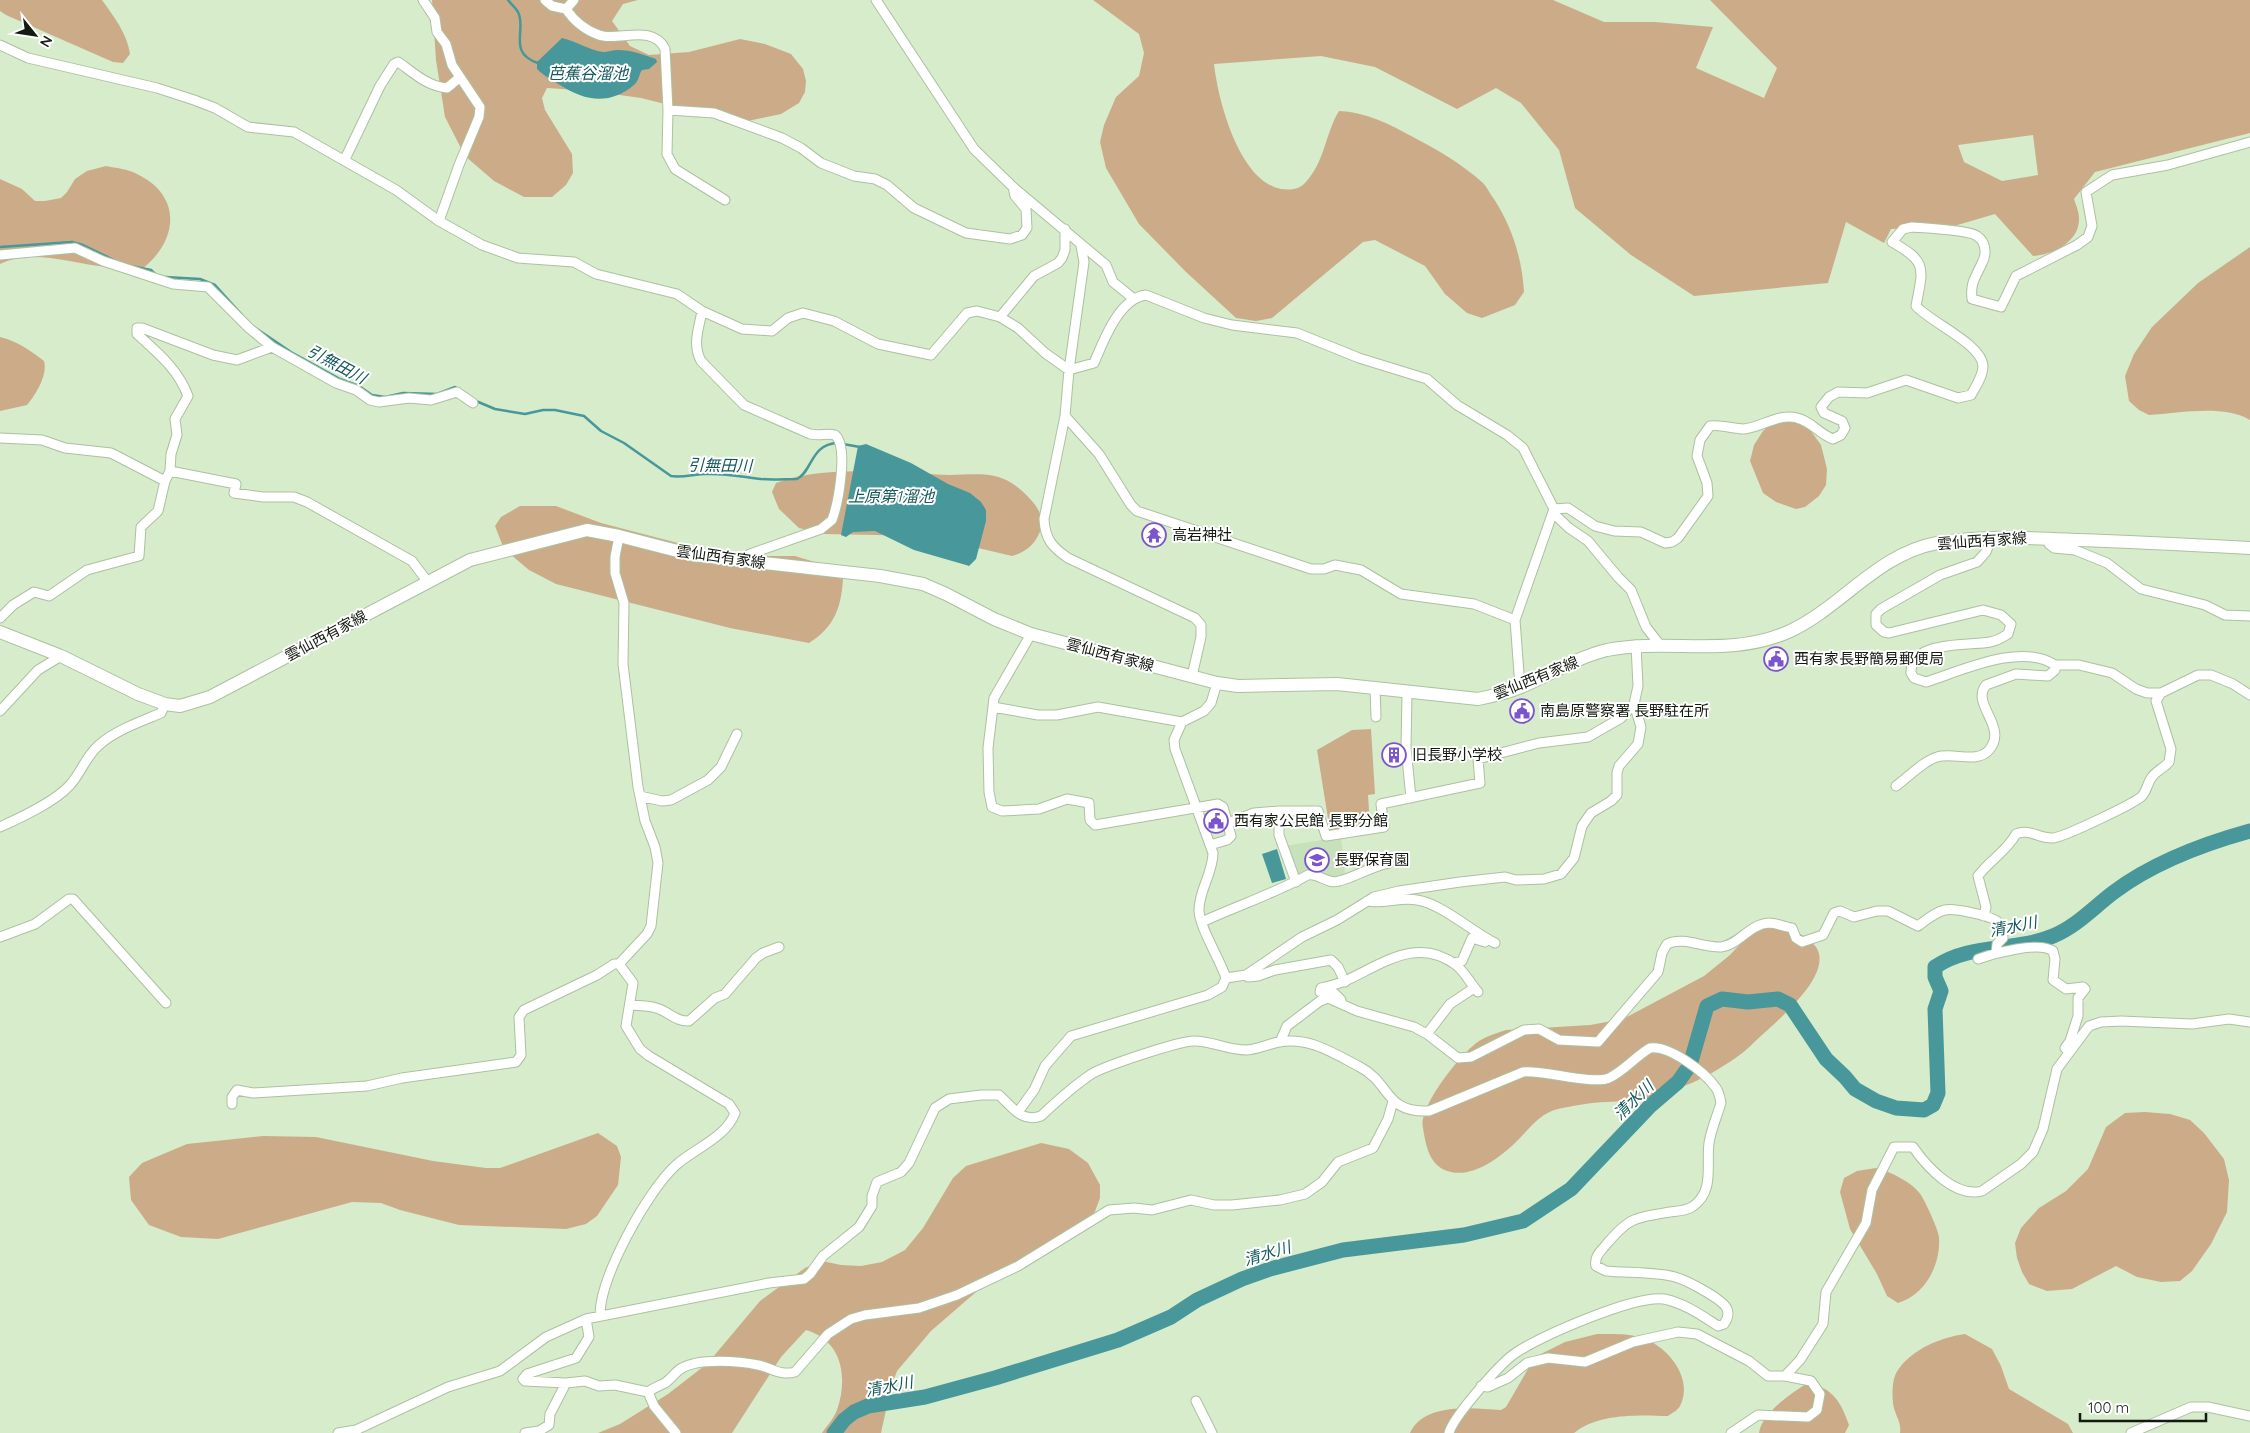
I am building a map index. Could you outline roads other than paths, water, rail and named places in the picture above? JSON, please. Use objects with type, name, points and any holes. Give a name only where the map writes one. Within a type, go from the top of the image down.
[{"type":"main road","name":"雲仙西有家線","points":[[0,632],[61,656],[138,694],[165,704],[180,706],[210,697],[470,560],[565,534],[587,530],[619,536],[693,555],[739,562],[880,576],[923,584],[994,619],[1031,634],[1217,683],[1238,686],[1337,684],[1478,699],[1498,695],[1520,687],[1576,661],[1605,651],[1636,645],[1732,646],[1764,641],[1812,619],[1877,569],[1915,549],[1936,543],[1991,538],[2048,538],[2250,548]]},
{"type":"street","points":[[423,0],[435,18],[437,32],[446,44],[452,65],[459,78],[477,100],[480,112],[439,221]]},
{"type":"street","points":[[545,0],[552,6],[566,8],[574,20],[600,36],[638,35],[657,40],[662,44],[664,49],[668,110],[667,154],[669,162],[675,169],[725,200]]},
{"type":"street","points":[[566,8],[574,0]]},
{"type":"street","points":[[876,0],[974,149],[1013,187],[1065,229],[1081,246],[1106,265],[1113,282],[1134,299]]},
{"type":"street","points":[[0,45],[28,58],[157,88],[194,100],[215,108],[248,127],[294,132],[345,159],[396,190],[439,221],[482,245],[518,258],[574,262],[596,274],[677,294],[702,311],[742,329],[763,332],[772,331],[788,318],[803,313],[834,321],[878,344],[931,354],[967,313],[978,311],[1000,318],[1018,328],[1045,353],[1069,370]]},
{"type":"street","points":[[345,159],[380,86],[394,64],[398,62],[402,64],[422,80],[438,87],[447,88],[459,78]]},
{"type":"street","points":[[668,110],[714,113],[782,138],[801,148],[821,163],[854,176],[875,178],[887,185],[914,208],[966,233],[1010,238],[1022,235],[1027,228],[1026,209],[1015,196],[1013,187]]},
{"type":"street","points":[[1554,511],[1568,508],[1595,526],[1614,531],[1641,532],[1665,543],[1672,542],[1678,538],[1708,496],[1707,482],[1697,456],[1700,440],[1710,426],[1744,429],[1775,419],[1795,417],[1808,422],[1823,435],[1833,439],[1841,436],[1844,428],[1842,421],[1824,413],[1821,407],[1829,397],[1838,392],[1867,393],[1906,380],[1958,398],[1971,395],[1982,373],[1983,363],[1979,355],[1960,338],[1923,314],[1916,306],[1921,272],[1920,262],[1911,252],[1892,242],[1902,229],[1912,226],[1976,235],[1984,243],[1985,251],[1983,261],[1970,287],[1972,299],[2001,307],[2016,276],[2077,245],[2088,237],[2092,226],[2086,192],[2112,175],[2168,165],[2250,142]]},
{"type":"street","points":[[1000,318],[1034,276],[1058,263],[1062,258],[1065,250],[1065,229]]},
{"type":"street","points":[[1081,246],[1084,262],[1069,370],[1065,416],[1044,519],[1044,531],[1048,541],[1055,549],[1068,558],[1195,618],[1201,625],[1201,638],[1192,676]]},
{"type":"street","points":[[0,255],[75,248],[103,261],[173,284],[208,287],[248,328],[272,347],[336,383],[356,390],[370,400],[379,402],[409,398],[431,400],[457,392],[473,403]]},
{"type":"street","points":[[1069,370],[1094,363],[1108,329],[1120,312],[1134,299],[1146,295],[1204,318],[1297,333],[1360,358],[1427,379],[1457,405],[1507,434],[1523,448],[1554,511],[1569,528],[1588,541],[1631,590],[1646,627],[1660,645]]},
{"type":"street","points":[[702,311],[695,346],[697,353],[701,361],[744,405],[810,434],[822,436],[836,435],[840,443],[842,468],[832,520],[821,529],[750,554],[739,562]]},
{"type":"street","points":[[0,618],[13,605],[34,592],[49,596],[87,570],[139,556],[141,527],[158,511],[165,481],[170,471],[170,454],[177,435],[175,418],[188,396],[184,384],[173,368],[137,334],[137,328],[142,328],[213,355],[237,360],[272,347]]},
{"type":"street","points":[[1065,416],[1099,454],[1131,505],[1137,511],[1311,569],[1324,569],[1334,565],[1361,570],[1401,594],[1474,604],[1515,620]]},
{"type":"street","points":[[0,438],[42,440],[65,448],[111,453],[165,481]]},
{"type":"street","points":[[170,471],[236,484],[234,493],[263,497],[294,497],[307,502],[412,561],[427,582]]},
{"type":"street","points":[[1520,687],[1515,620],[1554,511]]},
{"type":"street","points":[[232,1104],[232,1097],[237,1090],[252,1093],[367,1086],[402,1078],[516,1062],[521,1054],[518,1017],[524,1010],[598,975],[614,964],[619,964],[647,934],[651,926],[658,863],[640,796],[623,664],[624,603],[615,573],[615,558],[619,536]]},
{"type":"street","points":[[1991,538],[1986,552],[1977,562],[1940,575],[1881,609],[1876,614],[1876,625],[1884,632],[1889,633],[1983,610],[2001,615],[2011,624],[2008,634],[1991,642],[1946,645],[1919,655],[1913,661],[1911,673],[1920,681],[1926,682],[2012,655],[2042,659],[2055,665],[2079,665],[2112,673],[2136,689],[2148,693],[2161,693],[2198,675],[2211,675],[2233,684],[2250,694]]},
{"type":"street","points":[[2048,538],[2049,544],[2054,548],[2075,550],[2107,563],[2141,590],[2205,605],[2224,615],[2250,616]]},
{"type":"street","points":[[1031,634],[994,698],[988,748],[989,792],[992,807],[1002,811],[1039,809],[1066,799],[1088,803],[1090,820],[1095,825],[1218,804],[1223,808],[1231,834],[1230,838],[1210,845]]},
{"type":"street","points":[[1246,976],[1302,937],[1338,920],[1374,897],[1399,891],[1504,877],[1516,880],[1544,879],[1561,874],[1574,858],[1582,826],[1591,813],[1617,795],[1617,773],[1619,766],[1638,744],[1641,727],[1634,704],[1638,671],[1636,645]]},
{"type":"street","points":[[0,711],[38,670],[61,656]]},
{"type":"street","points":[[1896,786],[1934,757],[1943,755],[1984,755],[1993,745],[1995,730],[1982,699],[1983,689],[2016,674],[2048,676],[2055,670],[2055,665]]},
{"type":"street","points":[[993,707],[1038,715],[1057,715],[1098,707],[1182,722],[1204,711],[1211,703],[1217,683]]},
{"type":"street","points":[[1375,688],[1376,717]]},
{"type":"street","points":[[1407,692],[1406,748],[1411,798]]},
{"type":"street","points":[[1984,916],[1986,907],[1978,876],[1985,866],[2011,844],[2016,834],[2023,831],[2031,832],[2039,837],[2054,838],[2110,814],[2141,797],[2152,777],[2169,762],[2171,749],[2156,701],[2161,693]]},
{"type":"street","points":[[0,827],[26,814],[68,788],[91,753],[100,744],[137,723],[161,713],[165,704]]},
{"type":"street","points":[[1228,823],[1254,813],[1318,811],[1326,836],[1384,828],[1381,804],[1480,783],[1478,759],[1539,743],[1588,737],[1620,718],[1634,704]]},
{"type":"street","points":[[1018,1112],[1034,1090],[1045,1066],[1071,1036],[1208,995],[1222,987],[1226,978],[1222,962],[1202,922],[1199,911],[1200,900],[1213,861],[1198,808],[1175,749],[1174,740],[1182,722]]},
{"type":"street","points":[[640,796],[662,801],[671,800],[708,780],[721,767],[737,734]]},
{"type":"street","points":[[1279,812],[1279,835],[1296,882]]},
{"type":"street","points":[[1202,922],[1314,874],[1328,881],[1339,882],[1371,867],[1389,863]]},
{"type":"street","points":[[0,937],[35,924],[69,898],[74,899],[166,1003]]},
{"type":"street","points":[[1367,901],[1378,903],[1405,898],[1419,900],[1435,906],[1492,941],[1486,942],[1472,938],[1462,961],[1454,963]]},
{"type":"street","points":[[1280,1042],[1288,1026],[1320,1000],[1328,998],[1357,1011],[1414,1027],[1427,1034],[1458,1058],[1472,1057],[1524,1030],[1539,1029],[1559,1040],[1598,1042],[1658,972],[1662,953],[1667,944],[1680,941],[1722,947],[1735,942],[1747,931],[1769,923],[1792,928],[1796,938],[1802,942],[1823,934],[1834,913],[1840,911],[1854,916],[1877,911],[1888,911],[1918,926],[1935,914],[1945,910],[1957,910],[1984,916],[1996,920],[2000,924],[2003,938],[1996,950]]},
{"type":"street","points":[[630,1005],[652,1006],[661,1009],[678,1020],[689,1021],[715,998],[725,994],[756,958],[779,947]]},
{"type":"street","points":[[1785,1376],[1800,1360],[1824,1324],[1826,1292],[1866,1223],[1872,1190],[1894,1147],[1913,1147],[1935,1175],[1964,1190],[1975,1192],[1982,1190],[2021,1164],[2033,1152],[2042,1134],[2057,1069],[2057,1061],[2070,1041],[2078,1016],[2078,998],[2084,991],[2084,988],[2066,989],[2053,980],[2055,955],[2049,948],[1996,950],[1978,959]]},
{"type":"street","points":[[1340,1002],[1341,1000],[1334,993],[1320,992],[1321,988],[1345,982],[1404,953],[1420,952],[1438,956],[1454,963],[1464,972],[1476,990],[1450,1004],[1427,1034]]},
{"type":"street","points":[[1226,978],[1258,976],[1275,970],[1331,960],[1338,967],[1345,982]]},
{"type":"street","points":[[600,1315],[603,1290],[610,1271],[640,1214],[661,1181],[676,1164],[719,1134],[733,1119],[735,1114],[729,1104],[640,1048],[626,1029],[633,983],[619,964]]},
{"type":"street","points":[[2057,1069],[2085,1029],[2101,1022],[2192,1024],[2229,1019],[2250,1022]]},
{"type":"street","points":[[338,1433],[356,1430],[448,1387],[500,1371],[546,1337],[586,1319],[769,1283],[804,1279],[823,1256],[859,1227],[872,1206],[872,1196],[877,1182],[901,1172],[909,1163],[935,1108],[949,1099],[999,1095],[1024,1118],[1032,1120],[1041,1116],[1091,1074],[1175,1044],[1191,1041],[1207,1041],[1246,1050],[1280,1042],[1303,1040],[1362,1068],[1374,1076],[1393,1102],[1407,1109],[1429,1111],[1523,1072],[1537,1071],[1601,1080],[1615,1074],[1650,1048],[1666,1049],[1677,1054],[1718,1090],[1721,1103],[1710,1140],[1709,1175],[1705,1193],[1698,1202],[1686,1210],[1636,1218],[1627,1223],[1618,1230],[1597,1256],[1595,1262],[1596,1266],[1606,1271],[1675,1277],[1720,1300],[1727,1309],[1728,1318],[1724,1324],[1718,1326],[1682,1304],[1662,1299],[1646,1300],[1582,1320],[1515,1352],[1481,1386],[1451,1424],[1449,1433]]},
{"type":"street","points":[[586,1319],[590,1336],[576,1358],[527,1374],[523,1379],[529,1383],[585,1381],[599,1386],[615,1385],[648,1392],[664,1384],[681,1368],[692,1363],[744,1363],[760,1365],[779,1373],[794,1372],[828,1334],[851,1319],[865,1315],[920,1308],[972,1288],[1018,1266],[1110,1210],[1134,1208],[1152,1210],[1191,1200],[1214,1205],[1232,1205],[1280,1200],[1305,1194],[1322,1182],[1338,1162],[1373,1148],[1388,1119],[1393,1102]]},
{"type":"street","points":[[1481,1386],[1488,1387],[1508,1378],[1527,1363],[1548,1358],[1585,1362],[1633,1342],[1678,1332],[1697,1334],[1749,1361],[1768,1376],[1785,1376],[1811,1381],[1820,1394],[1818,1410],[1808,1417],[1758,1415],[1731,1433]]},
{"type":"street","points":[[525,1433],[539,1431],[549,1425],[550,1414],[566,1383]]},
{"type":"street","points":[[648,1392],[654,1406],[676,1433]]},
{"type":"street","points":[[1196,1401],[1212,1433]]},
{"type":"street","points":[[2131,1433],[2191,1407],[2208,1407],[2250,1416]]},
{"type":"water","name":"芭蕉谷溜池","points":[[562,38],[603,52],[618,50],[638,53],[656,59],[657,62],[649,69],[642,70],[635,84],[626,91],[607,98],[588,98],[569,90],[537,69],[537,62]]},
{"type":"water","name":"上原第1溜池","points":[[866,444],[911,463],[948,484],[970,493],[981,502],[986,510],[986,521],[976,559],[969,566],[914,550],[875,531],[853,532],[846,537],[841,535],[858,446]]},
{"type":"water","points":[[1277,849],[1286,879],[1272,883],[1262,854]]},
{"type":"waterway","points":[[508,0],[517,10],[520,19],[520,47],[529,59],[538,63]]},
{"type":"waterway","name":"引無田川","points":[[0,247],[72,242],[83,245],[118,262]]},
{"type":"waterway","name":"引無田川","points":[[131,266],[151,270],[155,274]]},
{"type":"waterway","name":"引無田川","points":[[165,277],[200,279],[215,285],[242,315]]},
{"type":"waterway","name":"引無田川","points":[[251,325],[291,352],[340,379],[359,386],[372,395],[385,397],[403,393],[437,394],[455,387],[467,394]]},
{"type":"waterway","name":"引無田川","points":[[476,401],[495,409],[525,414],[543,410],[555,410],[584,416],[601,431],[624,443],[671,476],[713,474],[766,479],[797,479],[822,448],[838,443]]},
{"type":"waterway","name":"引無田川","points":[[843,444],[860,447]]},
{"type":"waterway","name":"清水川","points":[[834,1433],[844,1420],[854,1412],[868,1406],[925,1397],[995,1378],[1118,1340],[1171,1317],[1197,1300],[1242,1279],[1270,1269],[1343,1250],[1464,1235],[1523,1221],[1571,1189],[1650,1106],[1678,1082],[1690,1065],[1707,1006],[1722,999],[1748,1002],[1778,999],[1790,1005],[1826,1059],[1855,1089],[1876,1101],[1896,1108],[1924,1110],[1933,1105],[1938,1093],[1935,1009],[1941,991],[1935,977],[1935,967],[1948,959],[1962,954],[2023,944],[2053,936],[2078,922],[2129,881],[2162,863],[2197,848],[2250,831]]},
{"type":"place","name":"高岩神社","points":[[1154,535]]},
{"type":"place","name":"西有家長野簡易郵便局","points":[[1776,659]]},
{"type":"place","name":"南島原警察署 長野駐在所","points":[[1522,711]]},
{"type":"place","name":"旧長野小学校","points":[[1394,755]]},
{"type":"place","name":"西有家公民館 長野分館","points":[[1216,821]]},
{"type":"place","name":"長野保育園","points":[[1317,860]]}]
